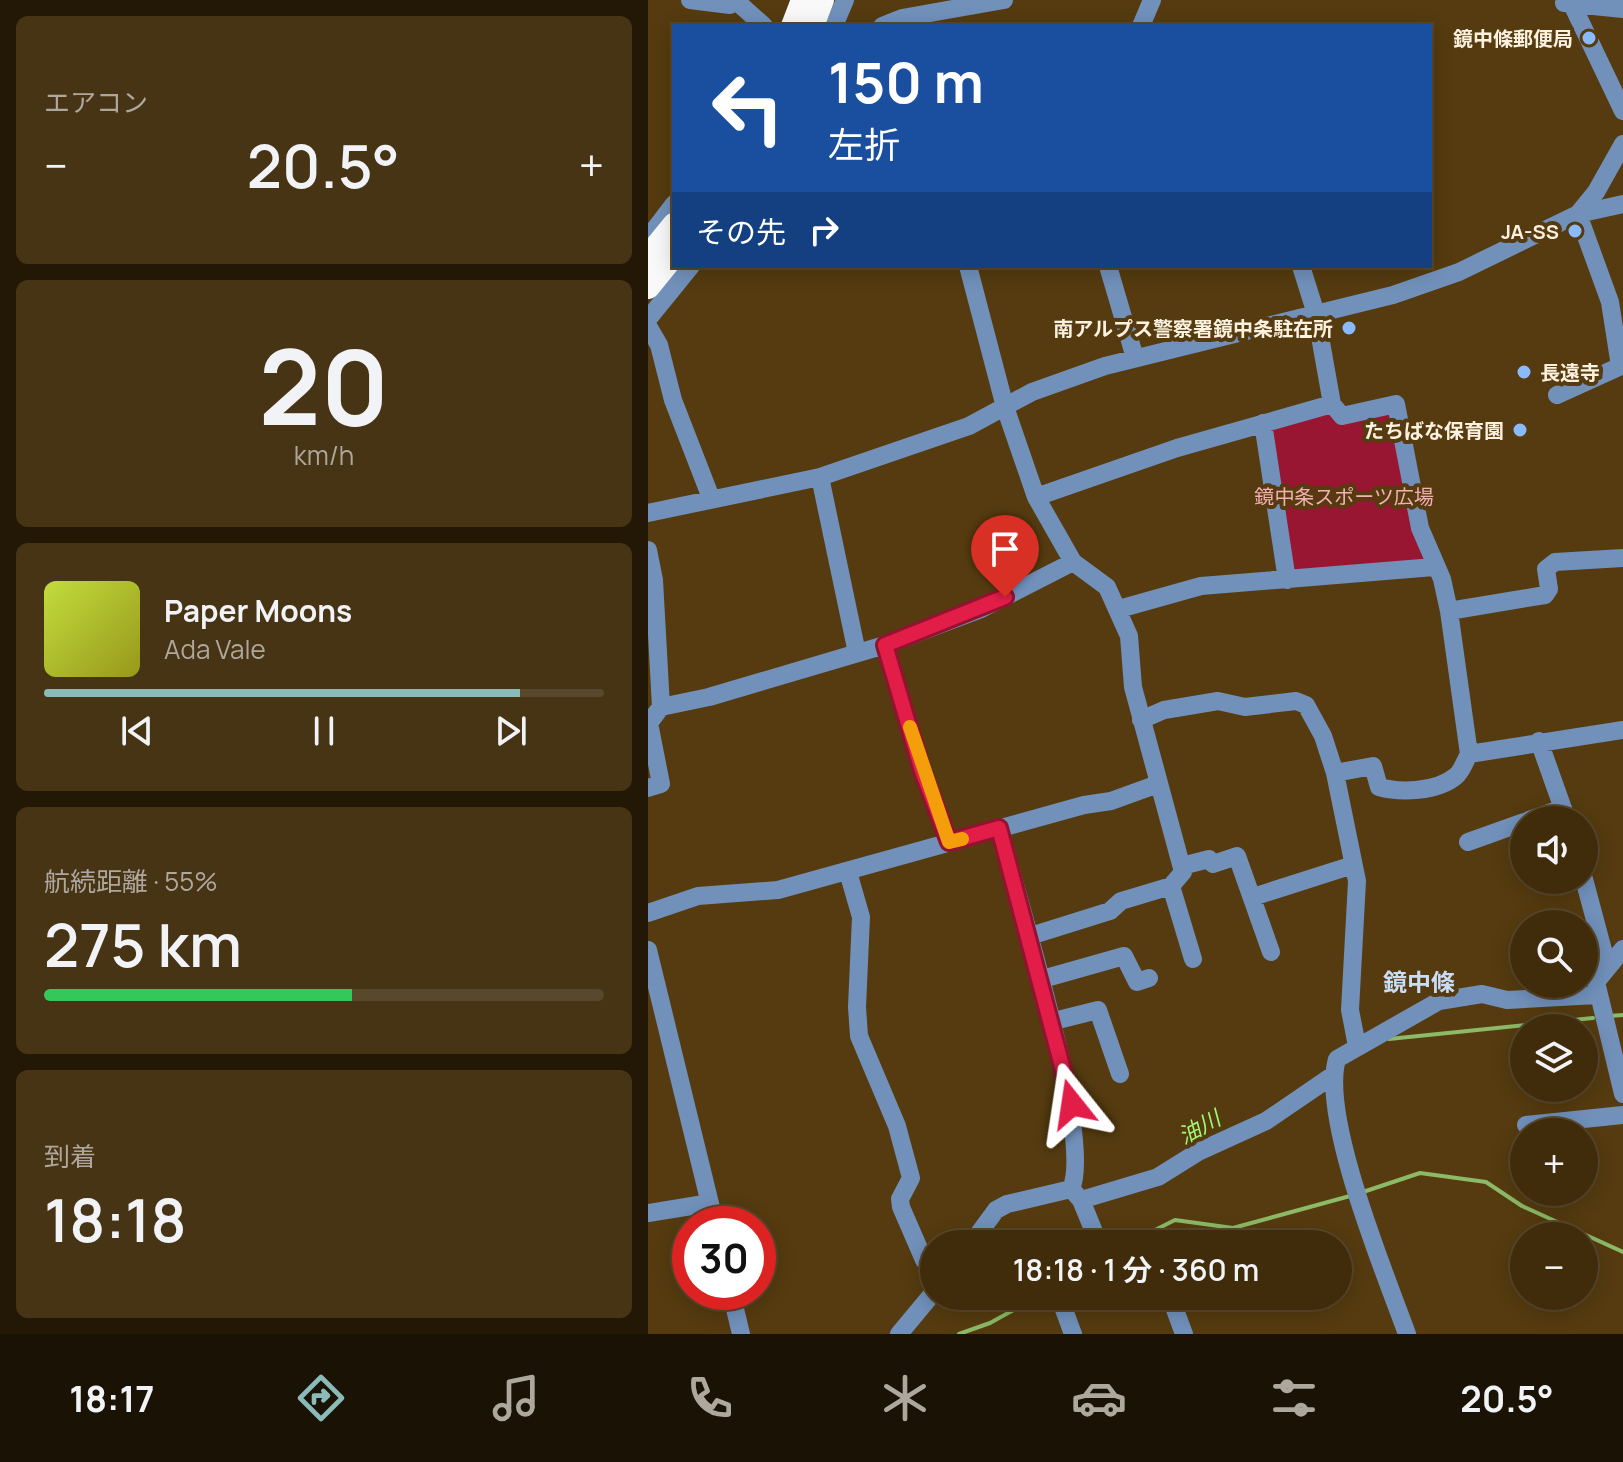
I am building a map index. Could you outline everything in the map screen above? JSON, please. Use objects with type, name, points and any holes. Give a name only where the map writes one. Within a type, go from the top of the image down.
[{"type":"highway","points":[[794,24],[803,0]]},
{"type":"highway","points":[[813,24],[822,0]]},
{"type":"highway","points":[[648,257],[667,216]]},
{"type":"highway","points":[[648,287],[672,257]]},
{"type":"street","points":[[690,0],[730,5],[735,1],[762,24]]},
{"type":"street","points":[[782,24],[791,0]]},
{"type":"street","points":[[835,24],[845,0]]},
{"type":"street","points":[[887,24],[902,18],[1004,0]]},
{"type":"street","points":[[1142,24],[1152,0]]},
{"type":"street","points":[[1567,2],[1623,9]]},
{"type":"street","points":[[1567,2],[1623,111]]},
{"type":"street","points":[[1578,214],[1596,192],[1623,144]]},
{"type":"street","points":[[648,513],[820,477],[969,426],[1032,392],[1135,358],[1393,295],[1459,272],[1578,214],[1623,204]]},
{"type":"street","points":[[1557,395],[1622,365],[1610,302],[1578,214]]},
{"type":"street","points":[[648,238],[667,216]]},
{"type":"street","points":[[648,319],[689,268]]},
{"type":"street","points":[[969,268],[1005,407],[1036,497],[1073,562],[1093,573],[1107,587],[1129,636],[1133,687],[1183,872],[1171,886],[1121,901],[1110,911],[1027,937]]},
{"type":"street","points":[[1109,268],[1135,358]]},
{"type":"street","points":[[1302,268],[1316,314],[1332,404],[1342,416],[1396,404],[1420,528],[1434,567],[1442,579],[1449,611],[1469,754],[1458,775],[1447,782],[1399,792],[1379,787],[1373,766],[1335,773]]},
{"type":"street","points":[[648,326],[659,345],[673,400],[711,498]]},
{"type":"street","points":[[1036,497],[1177,448],[1332,404]]},
{"type":"street","points":[[1263,423],[1287,580]]},
{"type":"street","points":[[820,477],[857,653]]},
{"type":"street","points":[[648,550],[654,580],[661,707],[649,723],[661,784],[648,788]]},
{"type":"street","points":[[1449,611],[1545,595],[1549,589],[1546,569],[1555,562],[1623,558]]},
{"type":"street","points":[[661,707],[709,697],[885,645],[981,609],[1073,562]]},
{"type":"street","points":[[1119,609],[1201,586],[1434,567]]},
{"type":"street","points":[[885,645],[922,771],[949,842]]},
{"type":"street","points":[[1141,720],[1164,710],[1218,701],[1245,707],[1296,701],[1306,705],[1323,736],[1335,773],[1353,865],[1356,923],[1350,1010],[1357,1046]]},
{"type":"street","points":[[1469,754],[1623,730]]},
{"type":"street","points":[[1539,741],[1562,806]]},
{"type":"street","points":[[648,913],[698,896],[778,890],[999,828],[1111,801],[1158,784]]},
{"type":"street","points":[[1468,842],[1510,827]]},
{"type":"street","points":[[999,828],[1072,1104],[1076,1194],[1093,1230]]},
{"type":"street","points":[[1182,866],[1209,859],[1213,864],[1237,856],[1271,952]]},
{"type":"street","points":[[1253,897],[1353,865]]},
{"type":"street","points":[[848,872],[861,917],[859,1036],[897,1126],[911,1178],[900,1199],[901,1207],[920,1251]]},
{"type":"street","points":[[1171,886],[1193,959]]},
{"type":"street","points":[[1588,894],[1607,965]]},
{"type":"street","points":[[1598,979],[1623,949]]},
{"type":"street","points":[[648,950],[711,1206]]},
{"type":"street","points":[[1039,980],[1124,956],[1137,982],[1149,978]]},
{"type":"street","points":[[1407,1334],[1356,1189],[1332,1076],[1337,1059],[1439,1001],[1482,994],[1507,1000],[1543,998]]},
{"type":"street","points":[[1598,998],[1623,1094]]},
{"type":"street","points":[[1050,1022],[1098,1010],[1120,1074]]},
{"type":"street","points":[[981,1230],[996,1210],[1007,1204],[1158,1177],[1198,1152],[1266,1121],[1332,1076]]},
{"type":"street","points":[[1594,1118],[1623,1115]]},
{"type":"street","points":[[648,1213],[710,1203]]},
{"type":"street","points":[[899,1334],[920,1309]]},
{"type":"street","points":[[735,1310],[741,1334]]},
{"type":"street","points":[[1064,1310],[1073,1334]]},
{"type":"street","points":[[1175,1310],[1184,1334]]},
{"type":"green space","name":"鏡中条スポーツ広場","points":[[1332,404],[1342,416],[1396,404],[1427,567],[1287,580],[1263,423]]},
{"type":"waterway","name":"油川","points":[[1609,1016],[1623,1015]]},
{"type":"waterway","name":"油川","points":[[1389,1039],[1510,1027]]},
{"type":"waterway","points":[[1363,1192],[1420,1173],[1486,1182],[1522,1206],[1623,1252]]},
{"type":"waterway","points":[[1155,1230],[1175,1220],[1233,1228],[1350,1196]]},
{"type":"waterway","points":[[959,1334],[990,1323],[1014,1310]]},
{"type":"slow traffic","points":[[910,727],[922,771],[949,842],[962,839]]},
{"type":"place","name":"鏡中條郵便局","points":[[1589,38]]},
{"type":"place","name":"JA-SS","points":[[1575,231]]},
{"type":"place","name":"南アルプス警察署鏡中条駐在所","points":[[1349,328]]},
{"type":"place","name":"長遠寺","points":[[1524,372]]},
{"type":"place","name":"たちばな保育園","points":[[1520,430]]},
{"type":"district","name":"鏡中條","points":[[1419,981]]},
{"type":"route","points":[[1005,597],[885,645],[922,771],[949,842],[999,828],[1072,1104]]}]
